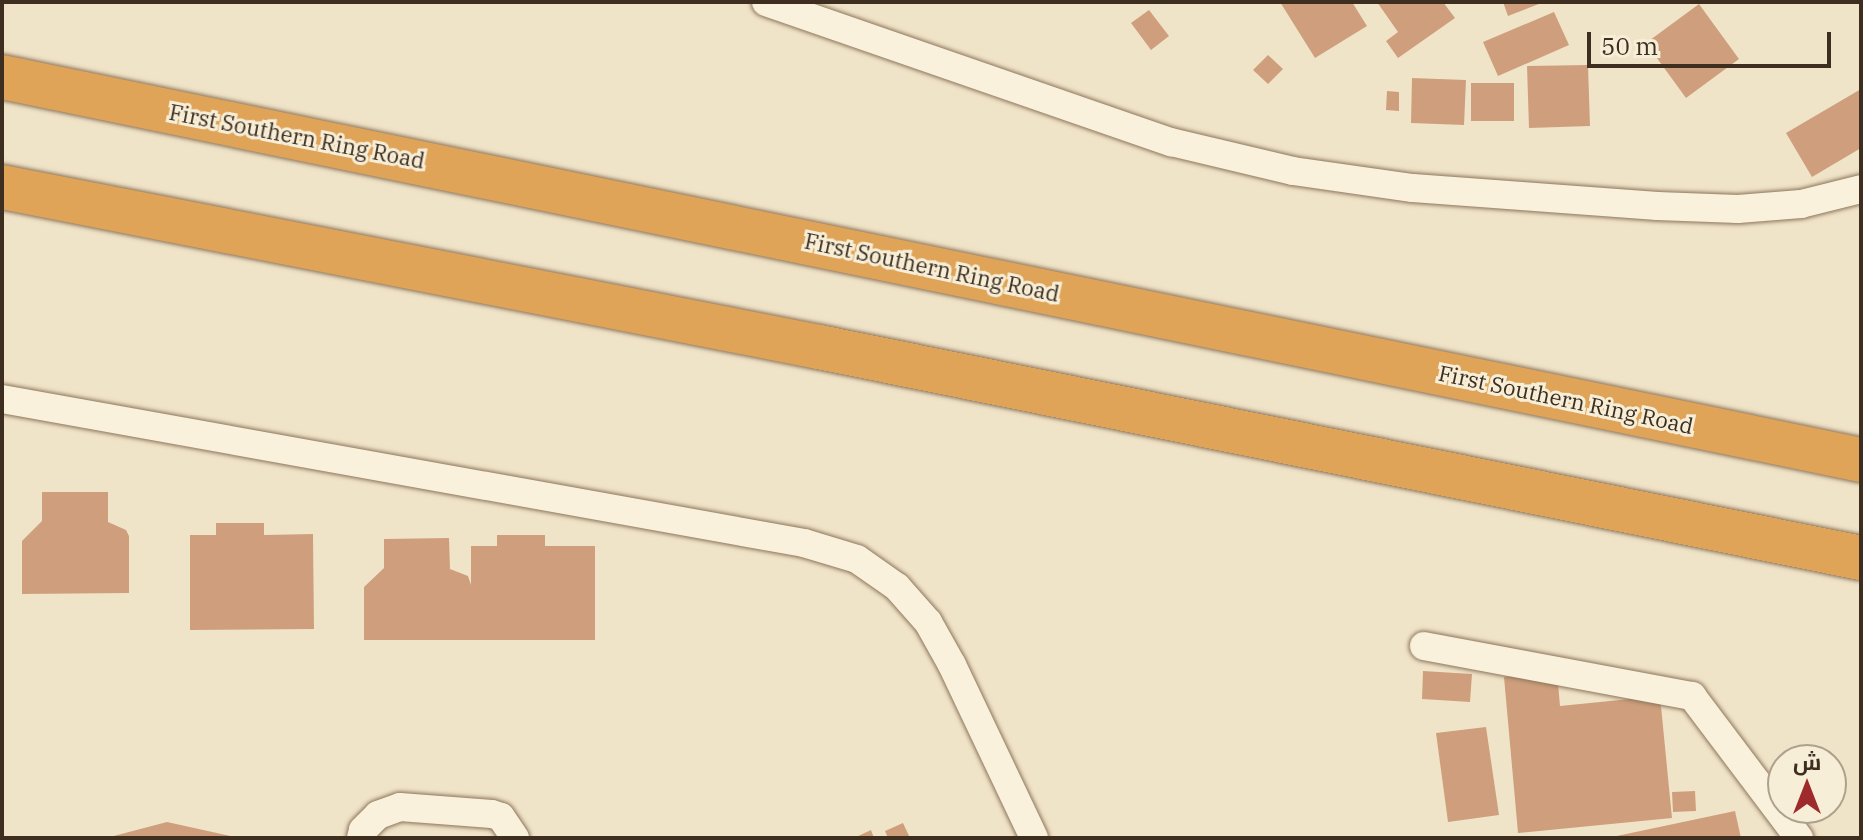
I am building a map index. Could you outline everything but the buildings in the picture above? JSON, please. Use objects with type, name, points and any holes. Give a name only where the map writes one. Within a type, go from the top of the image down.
[{"type":"highway","name":"First Southern Ring Road","points":[[2,77],[1861,460]]},
{"type":"highway","points":[[2,187],[850,353],[1861,558]]},
{"type":"street","points":[[766,2],[1171,142],[1293,171],[1413,188],[1738,209],[1801,204],[1861,189]]},
{"type":"street","points":[[2,399],[788,540],[857,559],[897,587],[928,622],[952,665],[1034,838]]},
{"type":"street","points":[[1424,646],[1692,696],[1799,838]]},
{"type":"street","points":[[361,838],[363,830],[378,815],[400,807],[492,814],[501,817],[515,838]]}]
